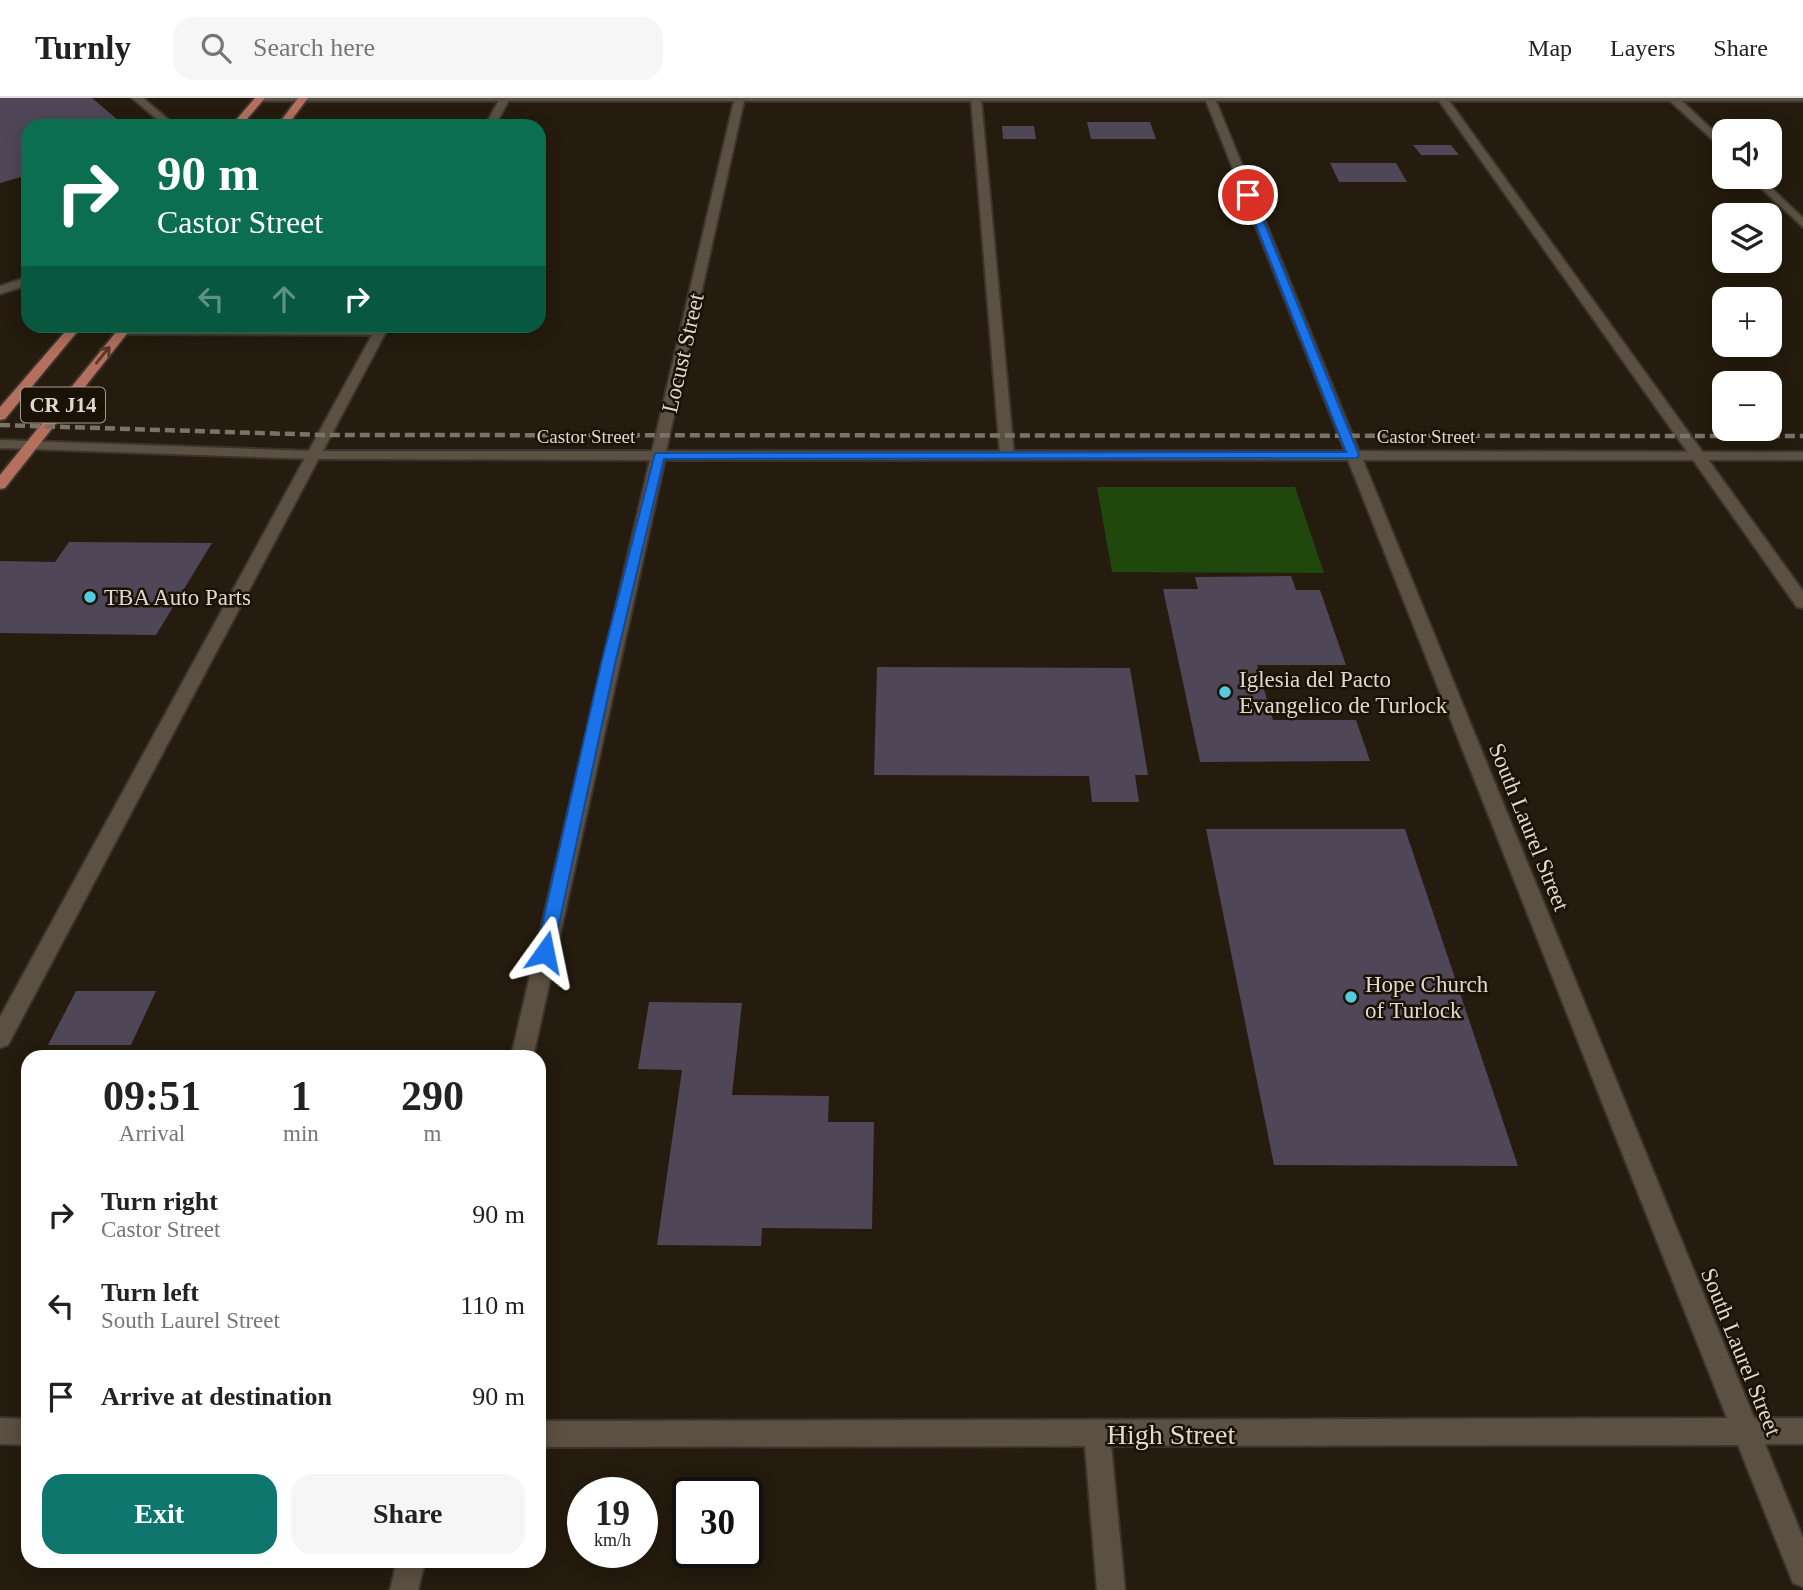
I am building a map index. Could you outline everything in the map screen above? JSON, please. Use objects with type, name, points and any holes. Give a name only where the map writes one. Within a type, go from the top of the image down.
[{"type":"main road","points":[[242,119],[260,98]]},
{"type":"main road","points":[[287,119],[303,98]]},
{"type":"main road","name":"CR J14","points":[[0,416],[70,333]]},
{"type":"main road","name":"CR J14","points":[[0,485],[121,333]]},
{"type":"street","points":[[137,98],[162,119]]},
{"type":"street","points":[[260,98],[1803,98]]},
{"type":"street","points":[[494,119],[505,98]]},
{"type":"street","name":"Locust Street","points":[[524,1050],[608,664],[659,455],[740,98]]},
{"type":"street","points":[[976,98],[1007,454]]},
{"type":"street","name":"South Laurel Street","points":[[1210,98],[1803,1573]]},
{"type":"street","points":[[1442,98],[1803,603]]},
{"type":"street","points":[[1673,98],[1712,135]]},
{"type":"street","points":[[1767,189],[1803,224]]},
{"type":"street","points":[[0,290],[21,283]]},
{"type":"street","points":[[0,1038],[379,333]]},
{"type":"street","name":"Castor Street","points":[[0,444],[313,455],[1803,456]]},
{"type":"street","name":"High Street","points":[[546,1434],[1803,1431]]},
{"type":"street","points":[[0,1432],[21,1432]]},
{"type":"street","points":[[1097,1434],[1111,1590]]},
{"type":"street","points":[[404,1590],[409,1568]]},
{"type":"green space","points":[[1097,487],[1295,487],[1324,573],[1112,572]]},
{"type":"building","points":[[0,98],[92,98],[117,119],[21,119],[21,177],[0,183]]},
{"type":"building","points":[[1087,122],[1150,122],[1156,139],[1091,139]]},
{"type":"building","points":[[1002,126],[1034,126],[1036,139],[1003,139]]},
{"type":"building","points":[[1413,145],[1451,145],[1459,155],[1421,155]]},
{"type":"building","points":[[1330,163],[1396,163],[1407,182],[1339,182]]},
{"type":"building","name":"TBA Auto Parts","points":[[69,542],[212,543],[156,635],[0,633],[0,561],[55,562]]},
{"type":"building","name":"Iglesia del Pacto Evangelico de Turlock","points":[[1291,576],[1296,590],[1320,590],[1346,665],[1257,665],[1273,720],[1356,720],[1370,761],[1200,762],[1163,589],[1198,589],[1195,577]]},
{"type":"building","points":[[877,667],[1130,668],[1148,775],[1135,775],[1139,802],[1092,802],[1089,776],[874,775]]},
{"type":"building","name":"Hope Church of Turlock","points":[[1206,829],[1405,829],[1518,1166],[1274,1165]]},
{"type":"building","points":[[76,991],[156,991],[131,1045],[48,1045]]},
{"type":"building","points":[[649,1002],[742,1003],[732,1095],[829,1096],[828,1122],[874,1122],[872,1229],[762,1228],[761,1246],[657,1245],[682,1070],[638,1069]]},
{"type":"railway","points":[[0,425],[324,435],[1803,436]]},
{"type":"place","name":"TBA Auto Parts","points":[[90,597]]},
{"type":"place","name":"Iglesia del Pacto Evangelico de Turlock","points":[[1225,692]]},
{"type":"place","name":"Hope Church of Turlock","points":[[1351,997]]},
{"type":"route","points":[[545,952],[608,664],[659,455],[1353,455],[1248,195]]}]
